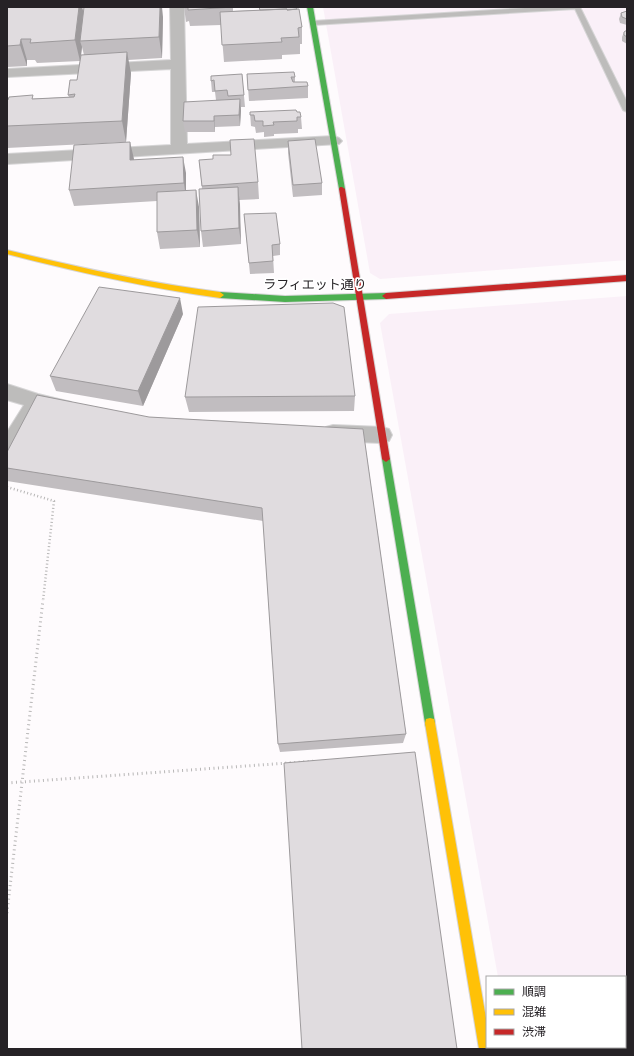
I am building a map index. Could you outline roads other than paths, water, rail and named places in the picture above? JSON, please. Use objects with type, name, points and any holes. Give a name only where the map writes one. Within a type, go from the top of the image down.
[{"type":"street","points":[[177,7],[179,150]]},
{"type":"street","points":[[310,7],[334,140],[358,298],[485,1049]]},
{"type":"street","points":[[7,73],[178,64]]},
{"type":"street","points":[[7,159],[334,140]]},
{"type":"street","name":"ラフィエット通り","points":[[7,252],[85,272],[182,290],[229,296],[278,298],[358,298],[627,278]]},
{"type":"street","points":[[7,392],[38,402],[81,410]]},
{"type":"street","points":[[7,449],[38,402]]},
{"type":"street","points":[[318,432],[382,435]]},
{"type":"lane","points":[[313,24],[576,7],[627,110]]}]
